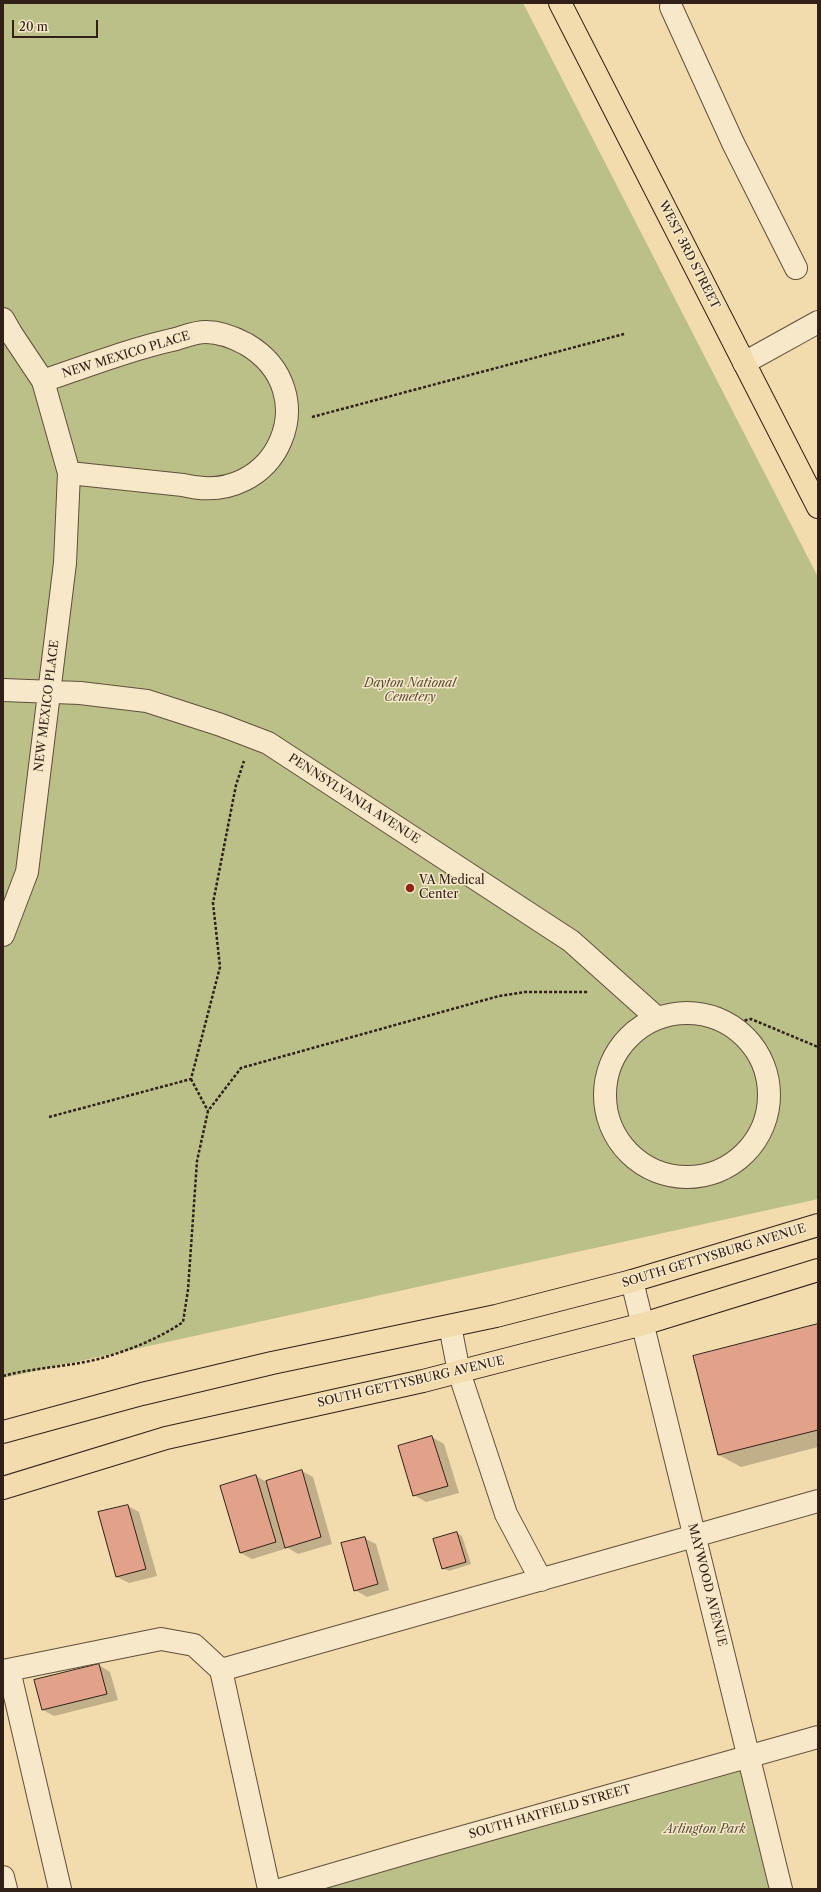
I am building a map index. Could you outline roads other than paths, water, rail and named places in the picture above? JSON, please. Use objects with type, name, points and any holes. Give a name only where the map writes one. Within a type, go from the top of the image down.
[{"type":"main road","name":"WEST 3RD STREET","points":[[564,4],[818,507]]},
{"type":"main road","name":"SOUTH GETTYSBURG AVENUE","points":[[3,1432],[142,1394],[264,1365],[496,1316],[632,1281],[818,1225]]},
{"type":"main road","name":"SOUTH GETTYSBURG AVENUE","points":[[3,1488],[166,1438],[459,1372],[643,1324],[818,1270]]},
{"type":"street","points":[[671,7],[733,143],[796,268]]},
{"type":"street","name":"NEW MEXICO PLACE","points":[[3,319],[43,380],[69,473],[65,563],[48,691],[27,872],[3,935]]},
{"type":"street","points":[[744,363],[818,322]]},
{"type":"street","name":"NEW MEXICO PLACE","points":[[43,380],[163,341],[191,334],[218,333],[232,336],[258,351],[269,362],[278,375],[285,394],[285,424],[282,438],[272,456],[259,472],[234,485],[221,488],[196,489],[183,485],[69,473]]},
{"type":"street","name":"PENNSYLVANIA AVENUE","points":[[3,690],[80,693],[147,701],[252,736],[268,743],[571,941],[657,1018]]},
{"type":"street","points":[[682,1012],[707,1014],[730,1024],[751,1042],[765,1066],[770,1093],[766,1120],[754,1145],[734,1164],[708,1176],[681,1178],[654,1171],[631,1156],[614,1133],[605,1107],[606,1079],[616,1053],[634,1032],[657,1018],[682,1012]]},
{"type":"street","name":"MAYWOOD AVENUE","points":[[632,1281],[781,1889]]},
{"type":"street","points":[[450,1326],[459,1372],[506,1514],[541,1580]]},
{"type":"street","points":[[222,1670],[818,1501]]},
{"type":"street","points":[[60,1889],[6,1671],[161,1639],[194,1645],[222,1670],[270,1889]]},
{"type":"street","name":"SOUTH HATFIELD STREET","points":[[283,1889],[413,1850],[818,1737]]},
{"type":"street","points":[[3,1877],[6,1889]]},
{"type":"place","name":"VA Medical Center","points":[[410,888]]},
{"type":"park label","name":"Dayton National Cemetery","points":[[410,691]]},
{"type":"park label","name":"Arlington Park","points":[[705,1830]]}]
